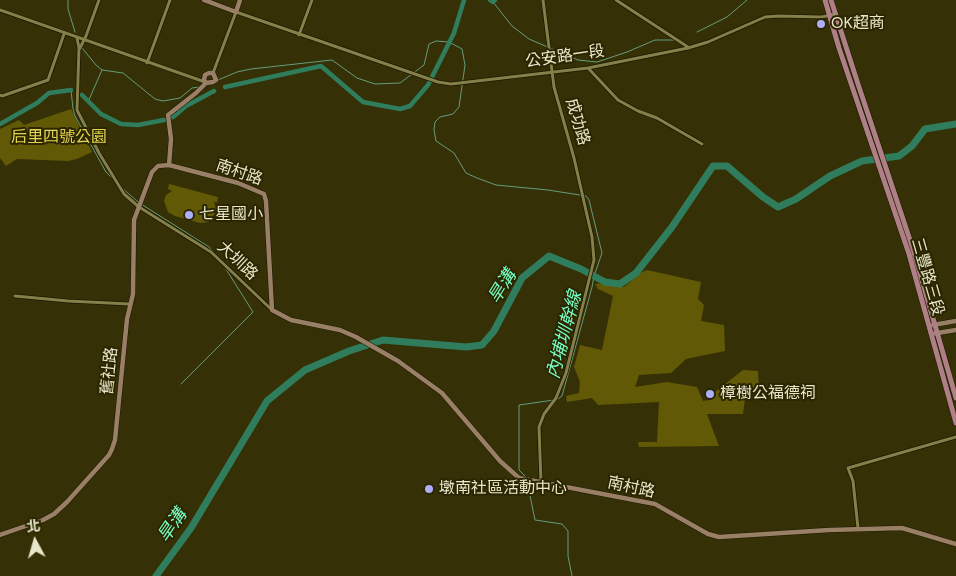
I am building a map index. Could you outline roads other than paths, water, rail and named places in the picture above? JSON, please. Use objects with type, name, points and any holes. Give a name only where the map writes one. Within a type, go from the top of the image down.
[{"type":"main road","points":[[825,0],[832,15],[883,166]]},
{"type":"main road","points":[[831,0],[832,15]]},
{"type":"main road","name":"三豐路三段","points":[[883,166],[913,248],[956,398]]},
{"type":"main road","name":"三豐路三段","points":[[883,166],[956,423]]},
{"type":"street","points":[[79,48],[84,40],[99,0]]},
{"type":"street","points":[[147,63],[170,0]]},
{"type":"street","points":[[204,0],[236,12]]},
{"type":"street","points":[[0,10],[147,63],[211,83],[216,80],[213,74],[240,0]]},
{"type":"street","points":[[299,35],[312,0]]},
{"type":"street","name":"成功路","points":[[541,484],[539,427],[544,414],[556,398],[566,373],[594,260],[594,249],[574,158],[554,87],[544,0]]},
{"type":"street","points":[[616,0],[688,48]]},
{"type":"street","name":"公安路一段","points":[[236,12],[438,82],[458,84],[588,68],[688,48],[708,42],[765,17],[832,15]]},
{"type":"street","points":[[0,95],[2,96],[48,80],[64,34]]},
{"type":"street","name":"大圳路","points":[[78,38],[76,110],[124,194],[138,207],[211,252],[272,310]]},
{"type":"street","points":[[588,68],[618,100],[638,111],[657,118],[702,144]]},
{"type":"street","points":[[206,83],[204,75],[213,74]]},
{"type":"street","points":[[169,165],[171,139],[168,115],[206,83]]},
{"type":"street","name":"舊社路","points":[[0,535],[43,520],[54,514],[109,455],[115,440],[129,304],[133,294],[134,220],[152,172],[158,166],[169,165]]},
{"type":"street","name":"南村路","points":[[169,165],[238,183],[264,194],[266,201],[272,310],[291,320],[340,330],[398,361],[442,393],[510,471],[519,478],[541,484],[655,504],[708,534],[720,537],[858,528],[902,528],[956,544]]},
{"type":"street","points":[[14,296],[68,302],[129,304]]},
{"type":"street","points":[[928,325],[956,321]]},
{"type":"street","points":[[931,334],[956,330]]},
{"type":"street","points":[[858,528],[853,481],[848,468],[956,436]]},
{"type":"waterway","points":[[68,0],[68,9],[75,32]]},
{"type":"waterway","points":[[225,87],[321,66],[363,102],[400,109],[410,106],[428,85],[454,33],[464,0]]},
{"type":"waterway","points":[[490,0],[493,2],[495,0]]},
{"type":"waterway","points":[[697,32],[727,17],[747,0]]},
{"type":"waterway","points":[[493,2],[512,26],[529,39],[578,60],[597,62],[655,40],[675,40]]},
{"type":"waterway","points":[[218,80],[237,72],[251,69],[332,60],[357,78],[375,84],[400,83],[424,65],[429,44],[436,41],[449,42],[462,49],[465,65],[459,107],[453,114],[440,117],[435,122],[436,141],[454,153],[466,173],[477,178],[496,185],[586,196],[589,200],[602,253],[594,276],[562,396],[558,399]]},
{"type":"waterway","points":[[82,48],[102,70],[123,73],[155,99],[163,101],[180,98],[192,88],[200,87]]},
{"type":"waterway","points":[[88,102],[102,70]]},
{"type":"waterway","points":[[71,90],[75,116],[106,172],[114,180]]},
{"type":"waterway","points":[[0,124],[37,103],[49,93],[71,90]]},
{"type":"waterway","points":[[173,117],[186,106],[214,91]]},
{"type":"waterway","points":[[82,95],[101,114],[121,124],[138,125],[164,120]]},
{"type":"waterway","name":"旱溝","points":[[156,576],[191,528],[267,401],[305,370],[349,351],[383,340],[466,347],[482,345],[494,331],[522,278],[549,256],[581,269],[605,282],[620,284],[636,273],[672,227],[713,166],[727,166],[763,197],[778,207],[796,199],[830,176],[862,161],[899,156],[912,146],[925,129],[956,124]]},
{"type":"waterway","points":[[122,188],[138,202]]},
{"type":"waterway","points":[[141,204],[209,247],[218,257]]},
{"type":"waterway","points":[[181,384],[253,312],[224,266]]},
{"type":"waterway","name":"內埔圳幹線","points":[[526,477],[519,470],[519,405],[554,400]]},
{"type":"waterway","name":"內埔圳幹線","points":[[527,481],[535,520],[562,524],[568,531],[568,556],[572,576]]},
{"type":"place","name":"OK超商","points":[[821,24]]},
{"type":"place","name":"七星國小","points":[[189,215]]},
{"type":"place","name":"樟樹公福德祠","points":[[710,394]]},
{"type":"place","name":"墩南社區活動中心","points":[[429,489]]},
{"type":"park label","name":"后里四號公園","points":[[59,138]]}]
